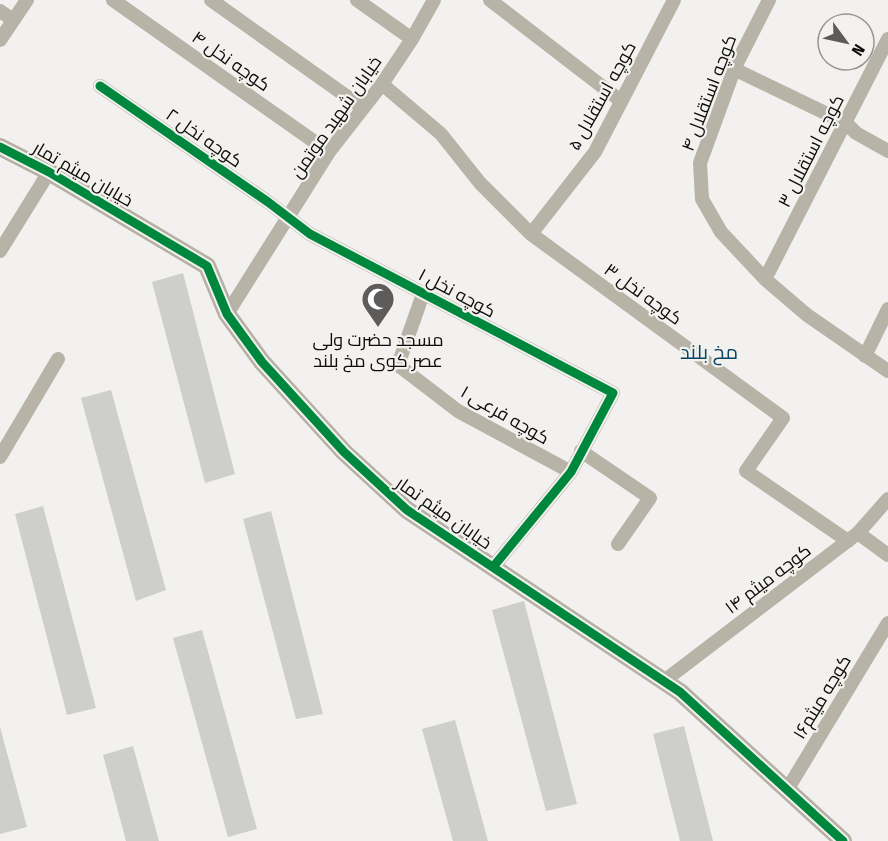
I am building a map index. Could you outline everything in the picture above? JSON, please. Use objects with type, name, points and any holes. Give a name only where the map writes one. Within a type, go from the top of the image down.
[{"type":"street","points":[[0,40],[27,0]]},
{"type":"street","name":"کوچه نخل ۴","points":[[113,0],[329,152]]},
{"type":"street","points":[[211,0],[363,108]]},
{"type":"street","points":[[357,0],[412,39]]},
{"type":"street","name":"خیابان شهید موتمن","points":[[227,314],[329,152],[382,84],[412,39],[434,0]]},
{"type":"street","points":[[490,0],[621,101]]},
{"type":"street","name":"کوچه استقلال ۵","points":[[531,234],[595,152],[674,0]]},
{"type":"street","name":"کوچه استقلال ۴","points":[[769,0],[734,69],[700,163],[702,199],[721,232],[765,279],[807,315],[888,371]]},
{"type":"street","points":[[0,11],[13,20]]},
{"type":"street","name":"کوچه استقلال ۳","points":[[765,279],[888,39]]},
{"type":"street","points":[[734,69],[846,123],[856,134],[888,151]]},
{"type":"street","name":"کوچه نخل ۳","points":[[382,84],[441,134],[480,183],[531,234],[783,418],[746,471],[853,537]]},
{"type":"street","name":"کوچه نخل ۲","points":[[100,86],[268,202],[288,219]]},
{"type":"street","name":"خیابان میثم تمار","points":[[0,147],[49,172],[207,266],[227,314],[262,362],[375,483],[407,510],[680,692],[843,841]]},
{"type":"street","points":[[2,243],[49,172]]},
{"type":"street","name":"کوچه نخل ۱","points":[[288,219],[310,234],[613,393],[581,452]]},
{"type":"street","name":"کوچه فرعی ۱","points":[[423,294],[398,365],[458,411],[571,472]]},
{"type":"street","points":[[865,356],[888,309]]},
{"type":"street","points":[[0,457],[58,359]]},
{"type":"street","points":[[493,567],[571,472],[581,452],[650,498],[618,544]]},
{"type":"street","name":"کوچه میثم ۱۴","points":[[664,681],[853,537],[888,499]]},
{"type":"street","points":[[853,537],[888,555]]},
{"type":"street","name":"کوچه میثم۱۶","points":[[787,790],[888,622]]},
{"type":"building","points":[[183,273],[235,474],[205,483],[152,282]]},
{"type":"building","points":[[111,390],[166,590],[136,601],[81,398]]},
{"type":"building","points":[[43,506],[96,708],[67,715],[15,514]]},
{"type":"building","points":[[271,511],[323,714],[296,719],[243,519]]},
{"type":"building","points":[[524,601],[577,804],[546,811],[492,610]]},
{"type":"building","points":[[202,630],[257,829],[228,837],[173,638]]},
{"type":"building","points":[[455,720],[488,841],[453,841],[422,729]]},
{"type":"building","points":[[684,726],[713,841],[680,841],[653,734]]},
{"type":"building","points":[[0,727],[27,827],[0,834]]},
{"type":"building","points":[[133,746],[159,841],[126,841],[103,755]]},
{"type":"cycle path","points":[[100,86],[268,202],[310,234],[613,393],[571,472],[493,567]]},
{"type":"cycle path","points":[[0,147],[49,172],[207,266],[227,314],[262,362],[344,452],[407,510],[680,692],[843,841]]},
{"type":"place","name":"مسجد حضرت ولی عصر کوی مخ بلند","points":[[378,328]]},
{"type":"district","name":"مخ بلند","points":[[709,352]]}]
